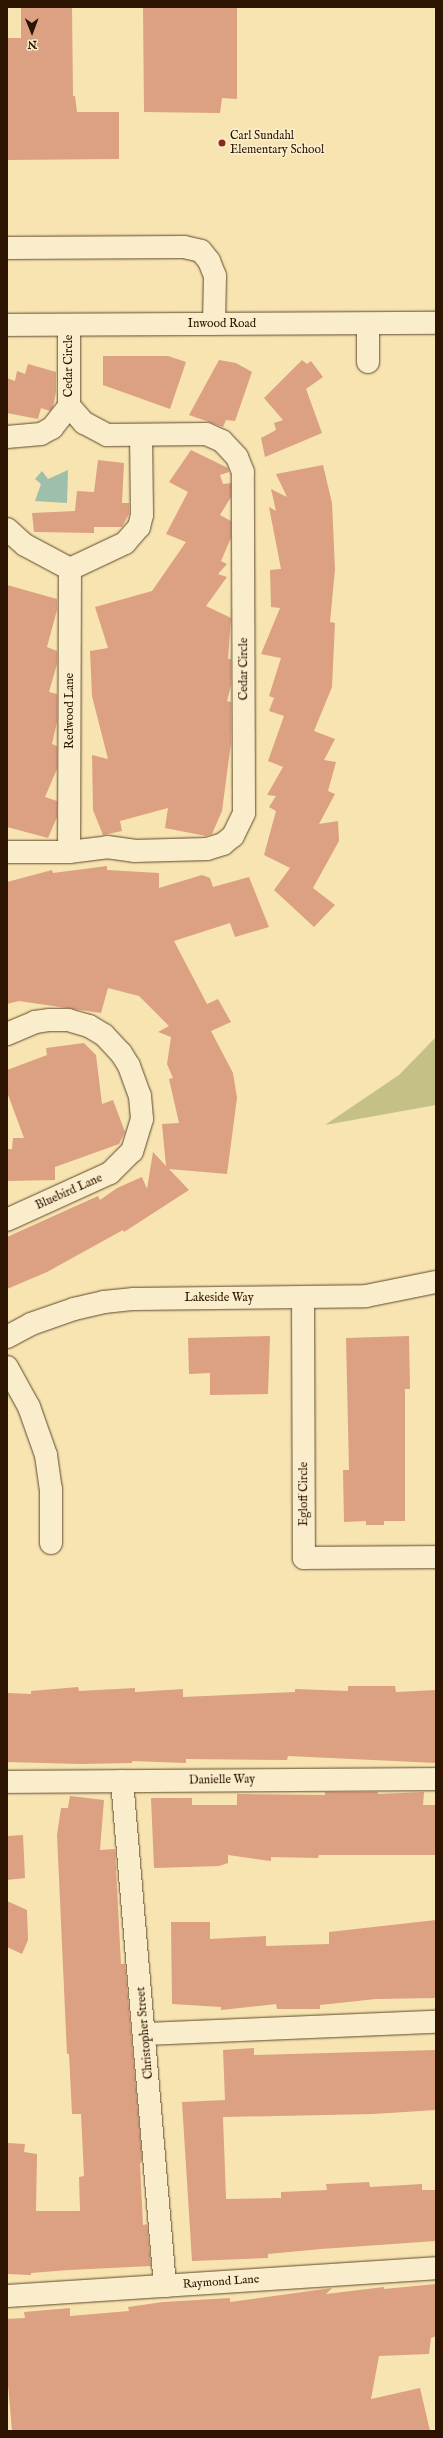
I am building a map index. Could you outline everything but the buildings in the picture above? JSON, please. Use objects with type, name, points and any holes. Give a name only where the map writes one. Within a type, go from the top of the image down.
[{"type":"street","points":[[7,248],[184,246],[202,251],[209,261],[215,276],[214,324]]},
{"type":"street","points":[[368,324],[368,362]]},
{"type":"street","name":"Inwood Road","points":[[7,325],[436,324]]},
{"type":"street","name":"Cedar Circle","points":[[7,437],[41,434],[52,428],[69,406],[69,325]]},
{"type":"street","name":"Cedar Circle","points":[[7,852],[69,852],[106,847],[134,851],[207,849],[223,844],[233,836],[244,813],[243,472],[231,448],[222,440],[206,434],[107,435],[95,431],[69,406]]},
{"type":"street","points":[[7,529],[25,545],[70,569],[124,543],[139,527],[142,515],[141,435]]},
{"type":"street","name":"Redwood Lane","points":[[69,852],[70,569]]},
{"type":"street","name":"Bluebird Lane","points":[[7,1034],[35,1022],[68,1020],[89,1026],[104,1035],[122,1053],[129,1066],[140,1096],[142,1119],[132,1151],[110,1173],[7,1220]]},
{"type":"street","name":"Lakeside Way","points":[[7,1337],[31,1324],[74,1309],[104,1302],[134,1299],[366,1296],[436,1282]]},
{"type":"street","name":"Egloff Circle","points":[[303,1298],[304,1558],[436,1557]]},
{"type":"street","points":[[7,1368],[29,1407],[46,1455],[51,1488],[51,1543]]},
{"type":"street","name":"Danielle Way","points":[[7,1782],[436,1779]]},
{"type":"street","name":"Christopher Street","points":[[122,1781],[145,2034],[165,2286]]},
{"type":"street","points":[[145,2034],[436,2022]]},
{"type":"street","name":"Raymond Lane","points":[[7,2296],[436,2268]]},
{"type":"shaded area","points":[[68,470],[67,503],[35,501],[41,484],[35,479],[42,471],[48,479]]},
{"type":"shaded area","points":[[436,1037],[436,1105],[325,1125],[399,1075]]},
{"type":"place","name":"Carl Sundahl Elementary School","points":[[222,143]]}]
